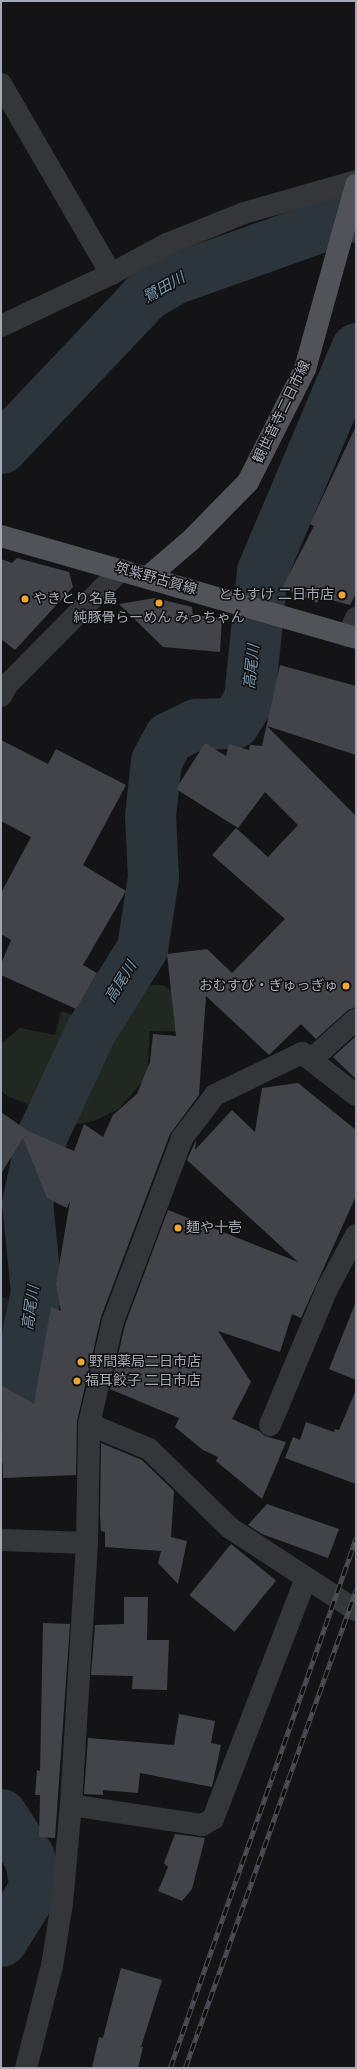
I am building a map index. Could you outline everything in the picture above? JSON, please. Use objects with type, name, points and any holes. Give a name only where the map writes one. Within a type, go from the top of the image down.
[{"type":"main road","name":"観世音寺二日市線","points":[[156,571],[191,540],[248,482],[305,369],[356,185]]},
{"type":"main road","name":"筑紫野古賀線","points":[[1,536],[121,570],[156,571],[206,593],[287,616],[353,631]]},
{"type":"street","points":[[1,84],[111,274]]},
{"type":"street","points":[[1,326],[111,274],[167,244],[244,213],[356,181]]},
{"type":"street","points":[[1,696],[7,686],[121,570]]},
{"type":"street","points":[[312,1059],[356,1019]]},
{"type":"street","points":[[26,2068],[52,1966],[62,1903],[71,1805],[87,1543],[88,1424],[113,1321],[182,1138],[215,1095],[302,1053],[312,1059],[356,1095]]},
{"type":"street","points":[[270,1425],[327,1289],[356,1235]]},
{"type":"street","points":[[88,1424],[149,1449],[230,1528],[305,1580],[356,1610]]},
{"type":"street","points":[[1,1540],[87,1543]]},
{"type":"street","points":[[71,1805],[202,1825],[214,1819],[305,1580]]},
{"type":"shaded area","points":[[111,975],[138,998],[151,985],[163,985],[185,1000],[193,1032],[150,1031],[147,1076],[119,1109],[94,1121],[60,1127],[25,1103],[5,1095],[1,1089],[1,1044],[20,1028],[55,1035],[61,1011],[73,1015],[98,981]]},
{"type":"shaded area","points":[[1,1296],[23,1307],[1,1400]]},
{"type":"building","points":[[356,426],[356,593],[350,605],[320,597],[317,603],[282,588],[314,526],[310,524]]},
{"type":"building","points":[[17,558],[69,572],[73,587],[15,650],[1,639],[1,559],[12,563]]},
{"type":"building","points":[[155,598],[192,607],[193,615],[222,618],[220,652],[163,647],[119,604]]},
{"type":"building","points":[[280,665],[356,686],[356,755],[267,726],[356,816],[356,1007],[348,1010],[316,1039],[301,1024],[269,1055],[206,996],[199,1095],[170,1134],[101,1317],[77,1421],[76,1475],[3,1478],[1,1385],[34,1404],[51,1307],[61,1311],[56,1284],[70,1201],[67,1208],[47,1198],[23,1138],[1,1174],[1,1112],[28,1131],[74,1151],[84,1124],[103,1137],[113,1115],[137,1094],[150,1062],[153,1034],[176,1036],[167,954],[207,949],[232,973],[285,919],[212,855],[236,828],[268,857],[298,825],[265,792],[238,828],[176,789],[205,743],[226,756],[229,744],[249,750],[250,745],[262,746]]},
{"type":"building","points":[[1,740],[48,764],[56,749],[126,785],[83,865],[126,891],[83,965],[97,973],[76,1009],[1,975],[1,964],[11,940],[1,934],[1,893],[31,837],[1,821]]},
{"type":"building","points":[[356,1036],[356,1079],[333,1057]]},
{"type":"building","points":[[298,1083],[356,1130],[356,1196],[301,1318],[292,1314],[280,1352],[218,1331],[251,1382],[232,1419],[259,1431],[265,1436],[286,1442],[262,1499],[216,1461],[218,1457],[203,1450],[175,1427],[179,1418],[110,1389],[125,1325],[168,1210],[298,1262],[187,1160],[196,1140],[195,1150],[232,1110],[255,1132],[262,1088]]},
{"type":"building","points":[[356,1304],[356,1380],[329,1369]]},
{"type":"building","points":[[356,1390],[356,1484],[285,1458],[293,1437],[300,1440],[306,1422],[334,1432],[335,1429],[339,1430]]},
{"type":"building","points":[[101,1443],[142,1460],[174,1491],[171,1537],[187,1541],[178,1584],[158,1563],[161,1551],[105,1547],[105,1532],[101,1531],[100,1516]]},
{"type":"building","points":[[267,1504],[339,1529],[328,1558],[262,1534],[248,1525]]},
{"type":"building","points":[[231,1544],[276,1581],[235,1632],[189,1595]]},
{"type":"building","points":[[124,1597],[148,1597],[147,1640],[169,1640],[167,1690],[132,1689],[133,1676],[91,1675],[95,1625],[124,1624]]},
{"type":"building","points":[[43,1623],[70,1624],[55,1838],[39,1837],[40,1795],[35,1795],[37,1770],[40,1771]]},
{"type":"building","points":[[179,1714],[215,1721],[211,1743],[221,1745],[212,1787],[140,1773],[138,1793],[103,1790],[103,1795],[84,1794],[88,1738],[174,1745]]},
{"type":"building","points":[[175,1834],[205,1838],[192,1889],[182,1901],[158,1891],[168,1867],[164,1863]]},
{"type":"building","points":[[121,1968],[162,1980],[141,2047],[143,2047],[138,2068],[92,2068],[99,2037],[103,2038]]},
{"type":"waterway","name":"鷺田川","points":[[1,448],[145,296],[173,279],[356,214]]},
{"type":"waterway","name":"高尾川","points":[[1,1437],[12,1411],[36,1291],[27,1203],[42,1135],[90,1032],[142,948],[153,877],[150,816],[156,761],[169,737],[196,724],[234,723],[249,699],[262,571],[356,348]]},
{"type":"waterway","name":"高尾川","points":[[1,1814],[29,1857],[34,1881],[33,1890],[1,1941]]},
{"type":"railway","points":[[170,2068],[356,1538]]},
{"type":"railway","points":[[185,2068],[356,1590]]},
{"type":"place","name":"ともすけ 二日市店","points":[[342,595]]},
{"type":"place","name":"やきとり名島","points":[[25,599]]},
{"type":"place","name":"純豚骨らーめん みっちゃん","points":[[159,603]]},
{"type":"place","name":"おむすび・ぎゅっぎゅ","points":[[346,986]]},
{"type":"place","name":"麺や十壱","points":[[178,1228]]},
{"type":"place","name":"野間薬局二日市店","points":[[81,1362]]},
{"type":"place","name":"福耳餃子 二日市店","points":[[77,1381]]}]
